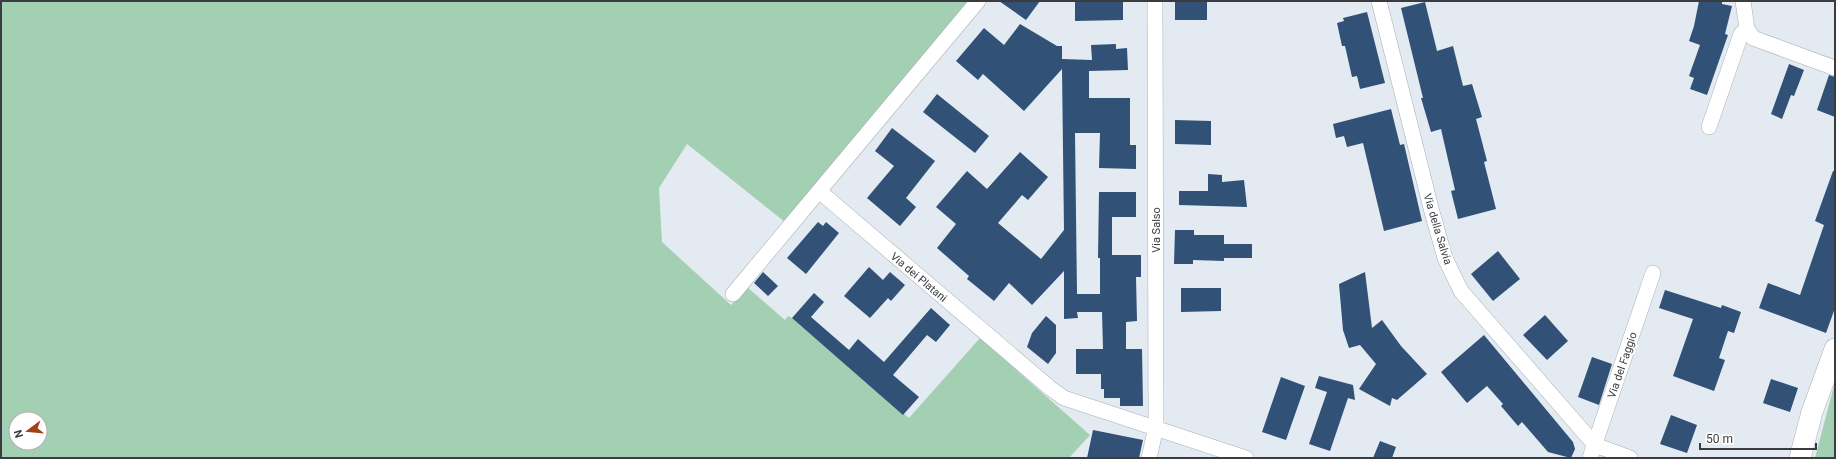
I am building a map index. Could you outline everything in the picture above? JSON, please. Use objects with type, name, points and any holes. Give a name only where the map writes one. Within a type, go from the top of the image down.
[{"type":"street","points":[[733,294],[978,1]]},
{"type":"street","name":"Via Salso","points":[[1149,458],[1156,427],[1155,1]]},
{"type":"street","name":"Via della Salvia","points":[[1379,1],[1445,258],[1461,291],[1592,452],[1630,458]]},
{"type":"street","points":[[1743,1],[1747,28],[1753,38],[1835,68]]},
{"type":"street","points":[[1709,127],[1741,34],[1747,28]]},
{"type":"street","name":"Via dei Platani","points":[[818,191],[1050,388],[1064,398],[1156,427],[1246,458]]},
{"type":"street","name":"Via del Faggio","points":[[1592,452],[1653,273]]},
{"type":"street","points":[[1800,458],[1812,412],[1833,358]]},
{"type":"green space","points":[[1,1],[968,1],[785,222],[687,144],[659,188],[662,242],[731,305],[747,287],[785,320],[788,316],[792,318],[909,418],[980,338],[1090,435],[1069,458],[1,458]]},
{"type":"green space","points":[[1835,382],[1835,454],[1833,458],[1815,458]]},
{"type":"building","points":[[999,1],[1040,1],[1026,20]]},
{"type":"building","points":[[1075,1],[1123,1],[1123,20],[1075,21]]},
{"type":"building","points":[[1175,1],[1207,1],[1207,20],[1175,20]]},
{"type":"building","points":[[1699,1],[1722,1],[1722,4],[1732,6],[1725,34],[1728,35],[1707,95],[1690,89],[1694,78],[1689,76],[1700,45],[1689,41],[1694,26]]},
{"type":"building","points":[[1425,2],[1437,51],[1453,46],[1463,86],[1472,84],[1482,117],[1476,119],[1487,161],[1484,162],[1496,209],[1458,219],[1451,191],[1455,190],[1441,129],[1431,132],[1421,98],[1423,98],[1401,8]]},
{"type":"building","points":[[1367,12],[1385,83],[1360,89],[1357,76],[1352,77],[1345,46],[1342,46],[1337,23],[1344,21],[1343,18]]},
{"type":"building","points":[[1020,24],[1057,46],[1062,46],[1062,59],[1092,60],[1091,45],[1116,44],[1116,49],[1127,48],[1128,70],[1089,71],[1089,98],[1130,98],[1130,145],[1136,145],[1136,169],[1099,168],[1100,133],[1075,133],[1077,294],[1100,294],[1100,258],[1098,258],[1099,192],[1136,192],[1136,217],[1112,217],[1112,255],[1141,255],[1141,277],[1136,277],[1137,321],[1126,322],[1126,349],[1142,349],[1143,406],[1120,406],[1120,398],[1104,398],[1104,389],[1101,389],[1101,374],[1076,374],[1076,349],[1103,349],[1102,312],[1077,312],[1078,318],[1064,319],[1064,271],[1032,305],[1009,283],[994,301],[967,279],[969,276],[937,248],[956,224],[936,207],[967,171],[987,189],[1020,152],[1048,177],[1028,200],[1022,195],[998,223],[1041,259],[1064,230],[1062,69],[1024,111],[983,74],[978,80],[956,61],[984,28],[1004,45]]},
{"type":"building","points":[[1789,64],[1804,70],[1794,96],[1791,95],[1782,119],[1771,114]]},
{"type":"building","points":[[1829,75],[1835,77],[1835,117],[1817,110]]},
{"type":"building","points":[[937,94],[989,136],[975,153],[923,112]]},
{"type":"building","points":[[1391,109],[1400,145],[1404,144],[1422,221],[1384,231],[1363,143],[1347,147],[1344,136],[1336,138],[1333,124]]},
{"type":"building","points":[[1175,120],[1211,121],[1211,145],[1175,144]]},
{"type":"building","points":[[892,128],[935,161],[906,198],[916,207],[900,226],[867,198],[894,166],[875,151]]},
{"type":"building","points":[[1833,171],[1835,171],[1835,308],[1826,333],[1759,308],[1768,283],[1800,295],[1824,225],[1815,221]]},
{"type":"building","points":[[1208,174],[1222,175],[1222,182],[1244,180],[1247,207],[1179,205],[1179,191],[1208,191]]},
{"type":"building","points":[[818,222],[823,226],[826,222],[839,233],[806,274],[787,258]]},
{"type":"building","points":[[1175,230],[1194,230],[1194,235],[1224,235],[1224,244],[1252,244],[1252,258],[1224,258],[1224,261],[1193,260],[1193,264],[1174,264]]},
{"type":"building","points":[[1498,251],[1520,279],[1493,301],[1471,274]]},
{"type":"building","points":[[869,267],[883,280],[890,272],[905,285],[891,301],[888,298],[870,318],[844,296]]},
{"type":"building","points":[[763,272],[778,286],[768,296],[754,283]]},
{"type":"building","points":[[1365,272],[1372,328],[1382,320],[1401,346],[1427,374],[1397,400],[1392,398],[1390,406],[1359,389],[1376,364],[1360,345],[1349,348],[1343,330],[1339,284]]},
{"type":"building","points":[[1181,288],[1221,288],[1221,311],[1181,312]]},
{"type":"building","points":[[1665,290],[1721,308],[1722,305],[1741,312],[1734,333],[1728,331],[1719,358],[1725,360],[1714,391],[1673,376],[1693,319],[1659,308]]},
{"type":"building","points":[[814,293],[824,302],[811,317],[849,350],[858,339],[884,362],[931,308],[950,325],[936,342],[927,335],[893,375],[919,397],[903,415],[792,318]]},
{"type":"building","points":[[1545,315],[1568,341],[1547,360],[1523,335]]},
{"type":"building","points":[[1046,316],[1056,325],[1056,353],[1048,364],[1027,347],[1032,333]]},
{"type":"building","points":[[1484,335],[1573,442],[1575,449],[1571,458],[1548,452],[1522,422],[1518,426],[1501,406],[1503,404],[1487,386],[1467,403],[1441,372]]},
{"type":"building","points":[[1592,357],[1612,364],[1599,405],[1578,397]]},
{"type":"building","points":[[1319,376],[1353,385],[1355,400],[1348,398],[1330,451],[1309,444],[1327,392],[1315,388]]},
{"type":"building","points":[[1281,377],[1305,386],[1286,440],[1262,432]]},
{"type":"building","points":[[1771,379],[1798,388],[1790,412],[1763,403]]},
{"type":"building","points":[[1671,415],[1697,425],[1687,453],[1660,444]]},
{"type":"building","points":[[1093,430],[1143,440],[1139,458],[1087,458]]},
{"type":"building","points":[[1380,441],[1396,447],[1392,458],[1373,458]]}]
